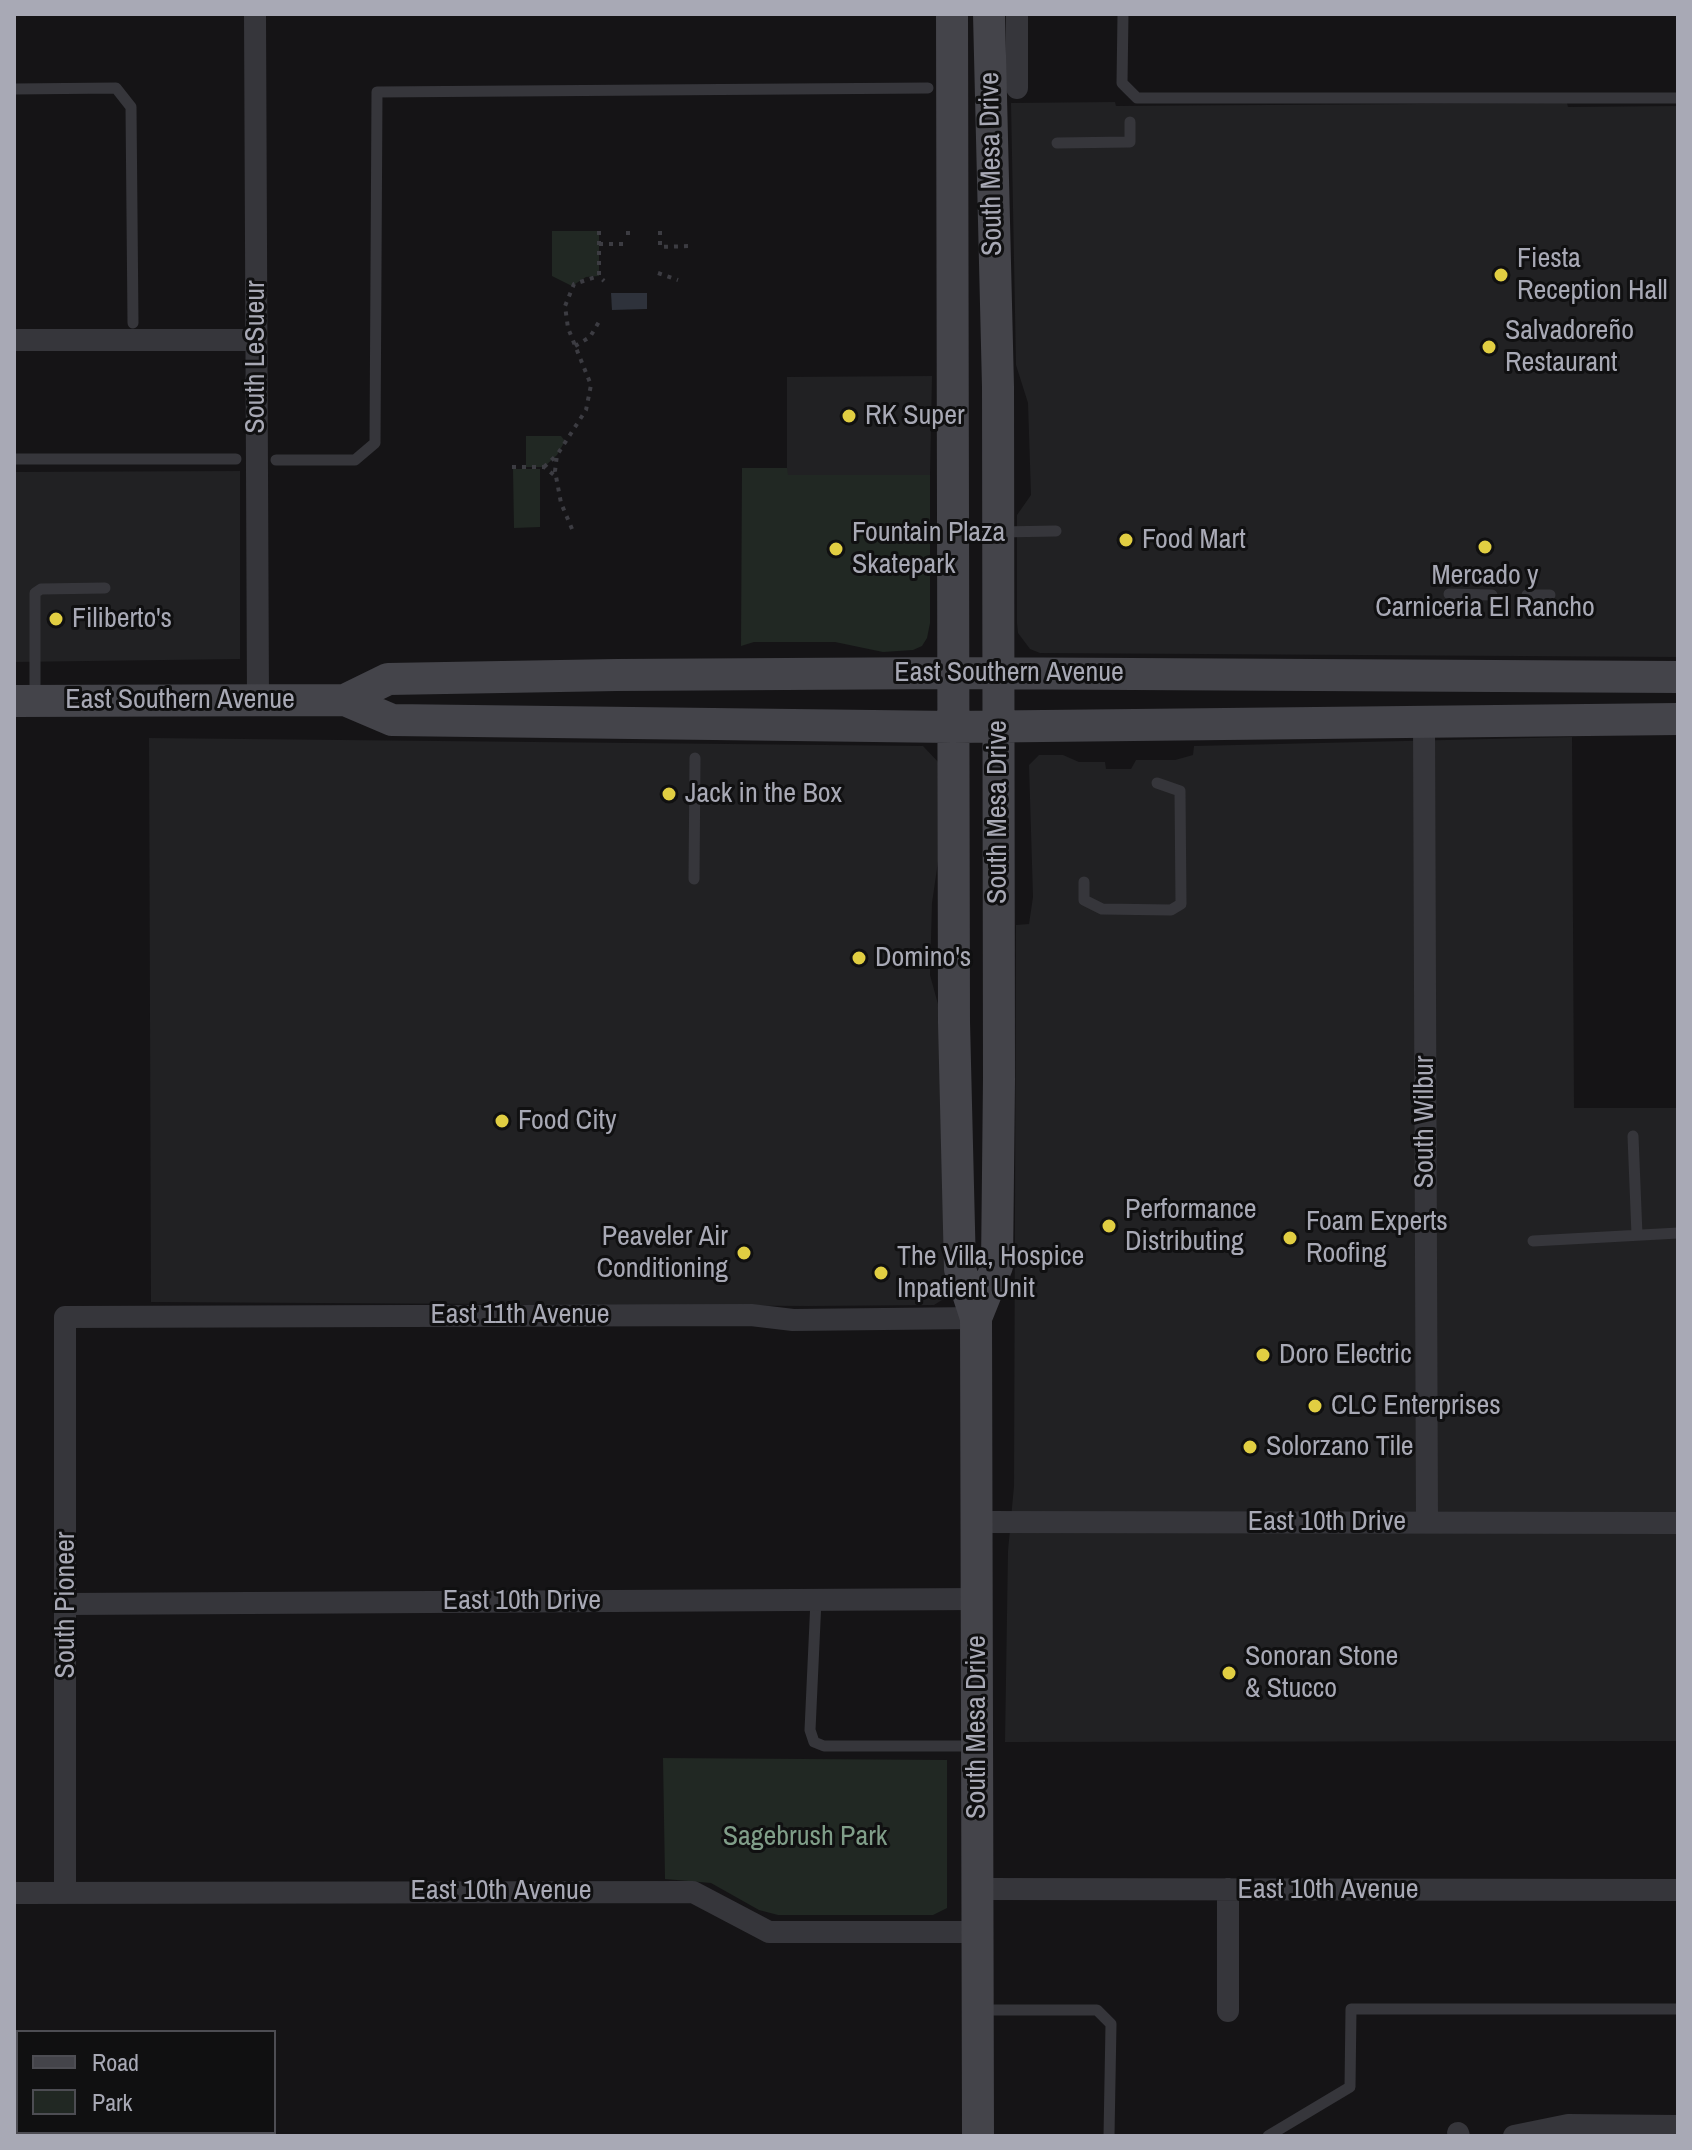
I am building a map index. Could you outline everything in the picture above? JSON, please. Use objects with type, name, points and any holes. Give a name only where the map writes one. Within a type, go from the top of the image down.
[{"type":"main road","name":"South Mesa Drive","points":[[952,14],[954,980],[960,1269],[976,1318],[978,2136]]},
{"type":"main road","name":"South Mesa Drive","points":[[976,1318],[997,1266],[998,532],[989,14]]},
{"type":"main road","name":"East Southern Avenue","points":[[345,700],[388,679],[952,673],[1678,677]]},
{"type":"main road","points":[[465,720],[518,699],[604,695],[644,689],[667,675]]},
{"type":"main road","points":[[1424,722],[1438,700],[1457,695],[1585,690],[1611,676]]},
{"type":"main road","name":"East Southern Avenue","points":[[24,701],[345,700],[392,720],[953,727],[1678,719]]},
{"type":"main road","points":[[954,980],[969,1016],[982,1132],[998,1162]]},
{"type":"street","name":"South LeSueur","points":[[255,14],[258,700]]},
{"type":"street","name":"South Mesa Drive","points":[[1017,14],[1017,88]]},
{"type":"street","points":[[14,340],[255,340]]},
{"type":"street","name":"South Wilbur","points":[[1424,722],[1427,1522]]},
{"type":"street","name":"East 11th Avenue","points":[[65,1317],[751,1315],[793,1320],[976,1318]]},
{"type":"street","name":"South Pioneer","points":[[65,1317],[65,1892]]},
{"type":"street","name":"East 10th Drive","points":[[976,1522],[1678,1523]]},
{"type":"street","name":"East 10th Drive","points":[[67,1604],[977,1599]]},
{"type":"street","name":"East 10th Avenue","points":[[978,1889],[1678,1890]]},
{"type":"street","points":[[1228,1889],[1228,2011]]},
{"type":"street","name":"East 10th Avenue","points":[[14,1893],[693,1892],[769,1932],[978,1932]]},
{"type":"street","points":[[1514,2136],[1568,2125],[1678,2126]]},
{"type":"lane","points":[[1123,14],[1122,83],[1137,98],[1678,98]]},
{"type":"lane","points":[[14,89],[116,88],[131,107],[133,323]]},
{"type":"lane","points":[[276,460],[355,460],[375,443],[377,92],[928,88]]},
{"type":"lane","points":[[1057,143],[1130,142],[1130,122]]},
{"type":"lane","points":[[14,459],[236,459]]},
{"type":"lane","points":[[998,532],[1056,531]]},
{"type":"lane","points":[[24,701],[35,593],[41,589],[105,588]]},
{"type":"lane","points":[[1449,594],[1492,595]]},
{"type":"lane","points":[[1527,595],[1550,595]]},
{"type":"lane","points":[[694,879],[695,758]]},
{"type":"lane","points":[[1084,882],[1084,900],[1102,909],[1178,908],[1181,902],[1180,791],[1157,783]]},
{"type":"lane","points":[[1633,1136],[1637,1235]]},
{"type":"lane","points":[[1533,1241],[1678,1233]]},
{"type":"lane","points":[[816,1600],[810,1730],[814,1742],[824,1746],[977,1746]]},
{"type":"lane","points":[[1268,2136],[1350,2087],[1351,2009],[1678,2009]]},
{"type":"lane","points":[[978,2010],[1097,2010],[1111,2024],[1109,2136]]},
{"type":"path","points":[[544,467],[557,455],[591,398],[588,369],[575,346],[566,317],[567,297],[578,281],[601,278],[599,231]]},
{"type":"path","points":[[599,244],[626,242],[628,231]]},
{"type":"path","points":[[660,231],[660,247],[689,246]]},
{"type":"path","points":[[658,273],[665,278],[678,280]]},
{"type":"path","points":[[575,346],[590,337],[600,320]]},
{"type":"path","points":[[557,455],[556,477],[572,529]]},
{"type":"path","points":[[512,467],[544,467],[556,477]]},
{"type":"shaded area","points":[[1115,102],[1116,106],[1567,103],[1568,107],[1678,106],[1678,657],[1040,653],[1030,649],[1018,633],[1017,623],[1017,515],[1031,495],[1028,403],[1016,365],[1011,103]]},
{"type":"shaded area","points":[[611,293],[647,293],[647,309],[612,310]]},
{"type":"shaded area","points":[[932,376],[930,475],[787,475],[787,377]]},
{"type":"shaded area","points":[[240,471],[240,659],[14,662],[14,472]]},
{"type":"shaded area","points":[[1572,737],[1574,1108],[1678,1108],[1678,1741],[1005,1742],[1008,1551],[1014,1486],[1016,925],[1029,924],[1033,897],[1029,765],[1039,755],[1063,755],[1079,762],[1105,762],[1106,769],[1131,769],[1136,760],[1175,760],[1193,755],[1194,746]]},
{"type":"shaded area","points":[[149,738],[923,746],[941,765],[942,834],[932,903],[930,975],[944,1026],[949,1215],[942,1300],[934,1305],[809,1306],[151,1302]]},
{"type":"green space","points":[[552,231],[599,231],[599,276],[586,277],[572,286],[552,276]]},
{"type":"green space","points":[[526,436],[561,436],[565,441],[557,455],[544,467],[526,467]]},
{"type":"green space","name":"Fountain Plaza Skatepark","points":[[742,468],[787,468],[788,475],[930,475],[930,623],[922,646],[913,650],[883,652],[835,642],[754,642],[741,646]]},
{"type":"green space","points":[[513,469],[540,469],[540,527],[514,528]]},
{"type":"green space","name":"Sagebrush Park","points":[[663,1758],[947,1760],[947,1908],[933,1915],[778,1915],[759,1910],[711,1883],[665,1879]]},
{"type":"place","name":"Fiesta Reception Hall","points":[[1501,275]]},
{"type":"place","name":"Salvadoreño Restaurant","points":[[1489,347]]},
{"type":"place","name":"RK Super","points":[[849,416]]},
{"type":"place","name":"Food Mart","points":[[1126,540]]},
{"type":"place","name":"Mercado y Carniceria El Rancho","points":[[1485,547]]},
{"type":"place","name":"Fountain Plaza Skatepark","points":[[836,549]]},
{"type":"place","name":"Filiberto's","points":[[56,619]]},
{"type":"place","name":"Jack in the Box","points":[[669,794]]},
{"type":"place","name":"Domino's","points":[[859,958]]},
{"type":"place","name":"Food City","points":[[502,1121]]},
{"type":"place","name":"Performance Distributing","points":[[1109,1226]]},
{"type":"place","name":"Foam Experts Roofing","points":[[1290,1238]]},
{"type":"place","name":"Peaveler Air Conditioning","points":[[744,1253]]},
{"type":"place","name":"The Villa, Hospice Inpatient Unit","points":[[881,1273]]},
{"type":"place","name":"Doro Electric","points":[[1263,1355]]},
{"type":"place","name":"CLC Enterprises","points":[[1315,1406]]},
{"type":"place","name":"Solorzano Tile","points":[[1250,1447]]},
{"type":"place","name":"Sonoran Stone & Stucco","points":[[1229,1673]]}]
